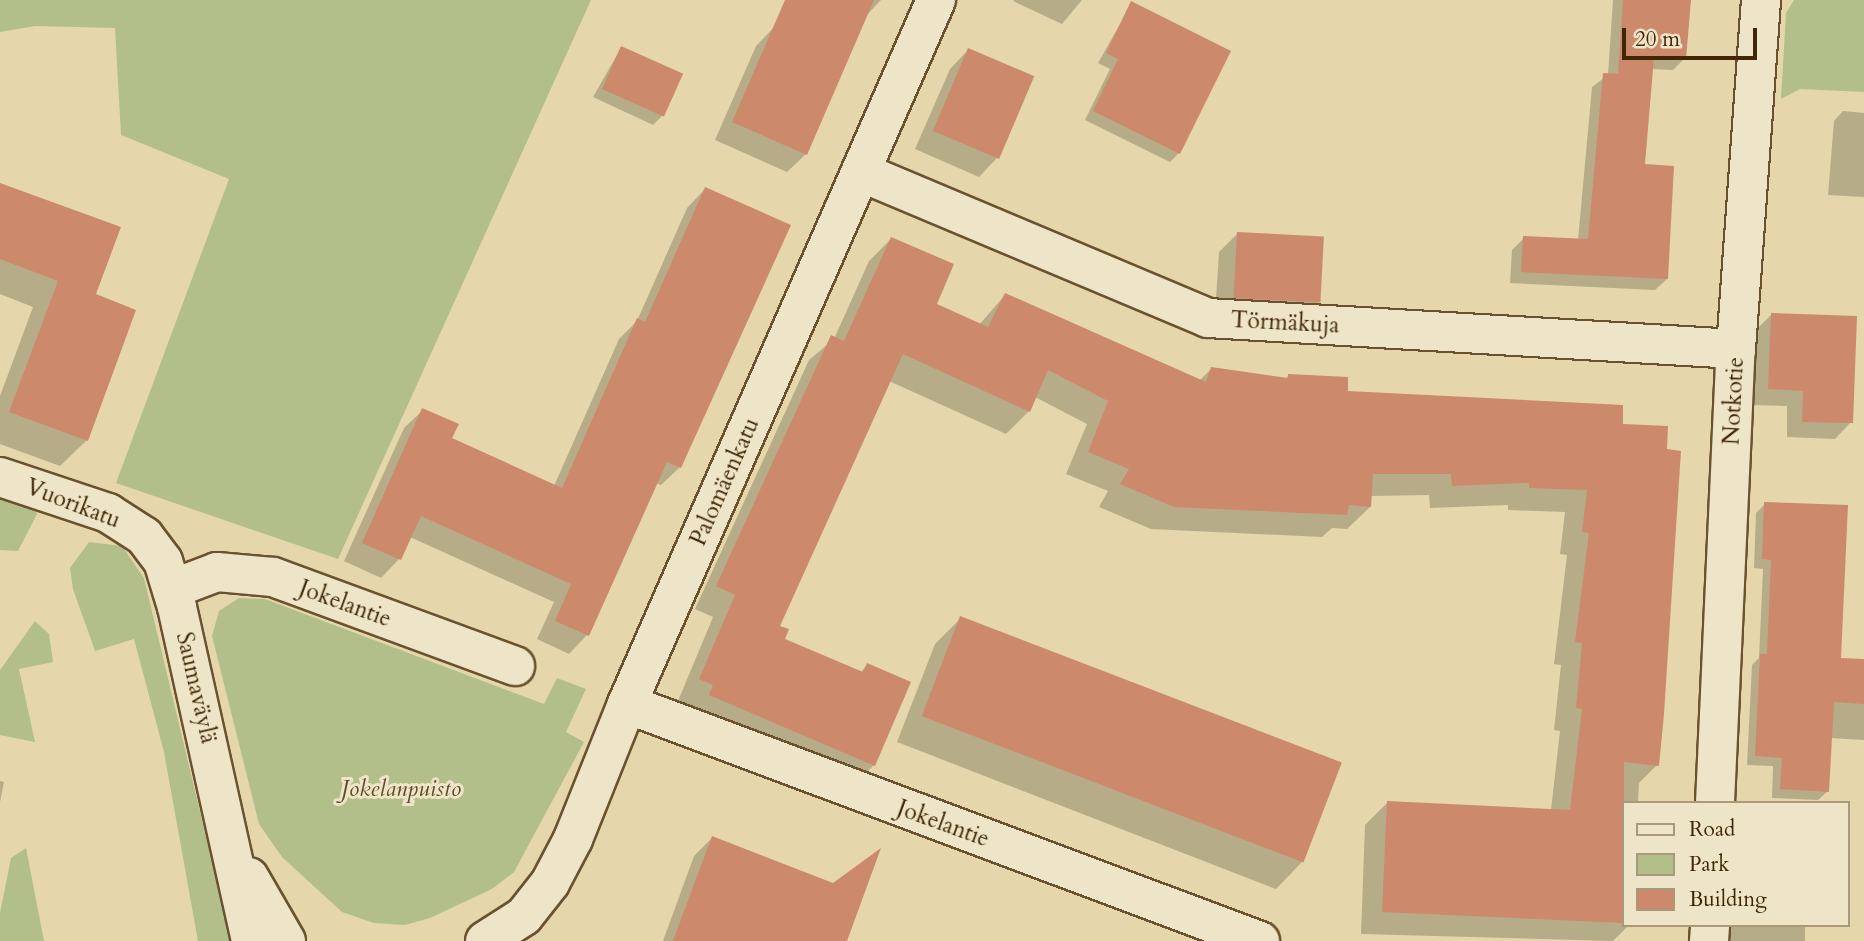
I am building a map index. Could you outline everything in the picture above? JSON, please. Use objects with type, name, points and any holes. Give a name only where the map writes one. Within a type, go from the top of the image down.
[{"type":"street","name":"Palomäenkatu","points":[[485,941],[524,916],[550,883],[573,839],[626,704],[863,173],[936,0]]},
{"type":"street","name":"Notkotie","points":[[1716,801],[1736,349],[1761,0]]},
{"type":"street","name":"Törmäkuja","points":[[863,173],[1208,318],[1736,349]]},
{"type":"street","name":"Vuorikatu","points":[[0,477],[108,513],[144,536]]},
{"type":"street","name":"Saumaväylä","points":[[144,536],[163,561],[172,589],[233,847],[251,941]]},
{"type":"street","name":"Jokelantie","points":[[172,589],[217,572],[273,577],[515,666]]},
{"type":"street","name":"Jokelantie","points":[[626,704],[1261,941]]},
{"type":"street","name":"Saumaväylä","points":[[233,847],[286,941]]},
{"type":"green space","points":[[0,0],[591,0],[338,559],[116,483],[229,179],[121,135],[115,28],[35,26],[0,32]]},
{"type":"green space","points":[[1794,0],[1864,0],[1864,92],[1800,89],[1781,99],[1786,13]]},
{"type":"green space","points":[[0,499],[34,508],[37,514],[18,551],[0,550]]},
{"type":"green space","points":[[89,542],[122,546],[144,578],[231,941],[198,941],[164,752],[134,639],[95,651],[73,589],[70,568]]},
{"type":"green space","name":"Jokelanpuisto","points":[[239,598],[265,599],[544,704],[557,678],[586,689],[566,732],[584,742],[514,872],[492,889],[430,918],[405,925],[374,923],[342,912],[282,857],[259,824],[212,636],[219,611]]},
{"type":"green space","points":[[35,621],[49,634],[53,662],[19,669],[35,742],[0,735],[0,670]]},
{"type":"green space","points":[[26,848],[44,941],[0,941],[0,913],[11,858]]},
{"type":"building","points":[[785,0],[874,0],[807,155],[732,122]]},
{"type":"building","points":[[1623,0],[1691,0],[1686,59],[1654,57],[1645,164],[1674,166],[1668,279],[1521,272],[1523,236],[1588,239],[1603,73],[1618,74]]},
{"type":"building","points":[[1131,1],[1231,51],[1180,154],[1093,111],[1118,59],[1106,53]]},
{"type":"building","points":[[621,46],[683,74],[664,117],[602,89]]},
{"type":"building","points":[[968,48],[1034,76],[999,159],[933,131]]},
{"type":"building","points":[[0,183],[121,227],[96,294],[136,310],[88,441],[9,412],[58,281],[0,259]]},
{"type":"building","points":[[705,187],[791,225],[681,468],[667,462],[589,636],[555,621],[571,584],[421,516],[401,560],[362,543],[422,408],[459,424],[452,438],[562,488],[637,318],[645,322]]},
{"type":"building","points":[[1237,232],[1324,237],[1320,302],[1234,298]]},
{"type":"building","points":[[891,237],[954,264],[937,304],[988,327],[1005,293],[1206,382],[1211,367],[1288,378],[1288,374],[1348,377],[1348,391],[1623,405],[1623,424],[1668,426],[1667,449],[1681,451],[1664,714],[1659,766],[1624,762],[1622,923],[1382,912],[1387,801],[1570,810],[1582,709],[1576,708],[1582,643],[1575,642],[1589,533],[1582,532],[1587,490],[1529,488],[1529,483],[1452,486],[1451,474],[1373,474],[1371,507],[1349,505],[1347,515],[1174,507],[1120,484],[1129,469],[1088,452],[1108,401],[1048,370],[1030,412],[903,354],[780,626],[789,629],[785,639],[863,672],[867,663],[911,682],[875,766],[709,695],[713,685],[699,679],[735,595],[716,586],[831,335],[844,341]]},
{"type":"building","points":[[1771,313],[1857,316],[1853,423],[1802,422],[1803,391],[1768,389]]},
{"type":"building","points":[[1764,502],[1848,505],[1841,658],[1864,659],[1864,704],[1834,702],[1829,792],[1780,789],[1782,758],[1755,756],[1760,654],[1767,654],[1771,560],[1762,559]]},
{"type":"building","points":[[960,616],[1342,763],[1303,862],[922,716]]},
{"type":"building","points":[[712,836],[833,883],[881,848],[847,941],[673,941]]}]
